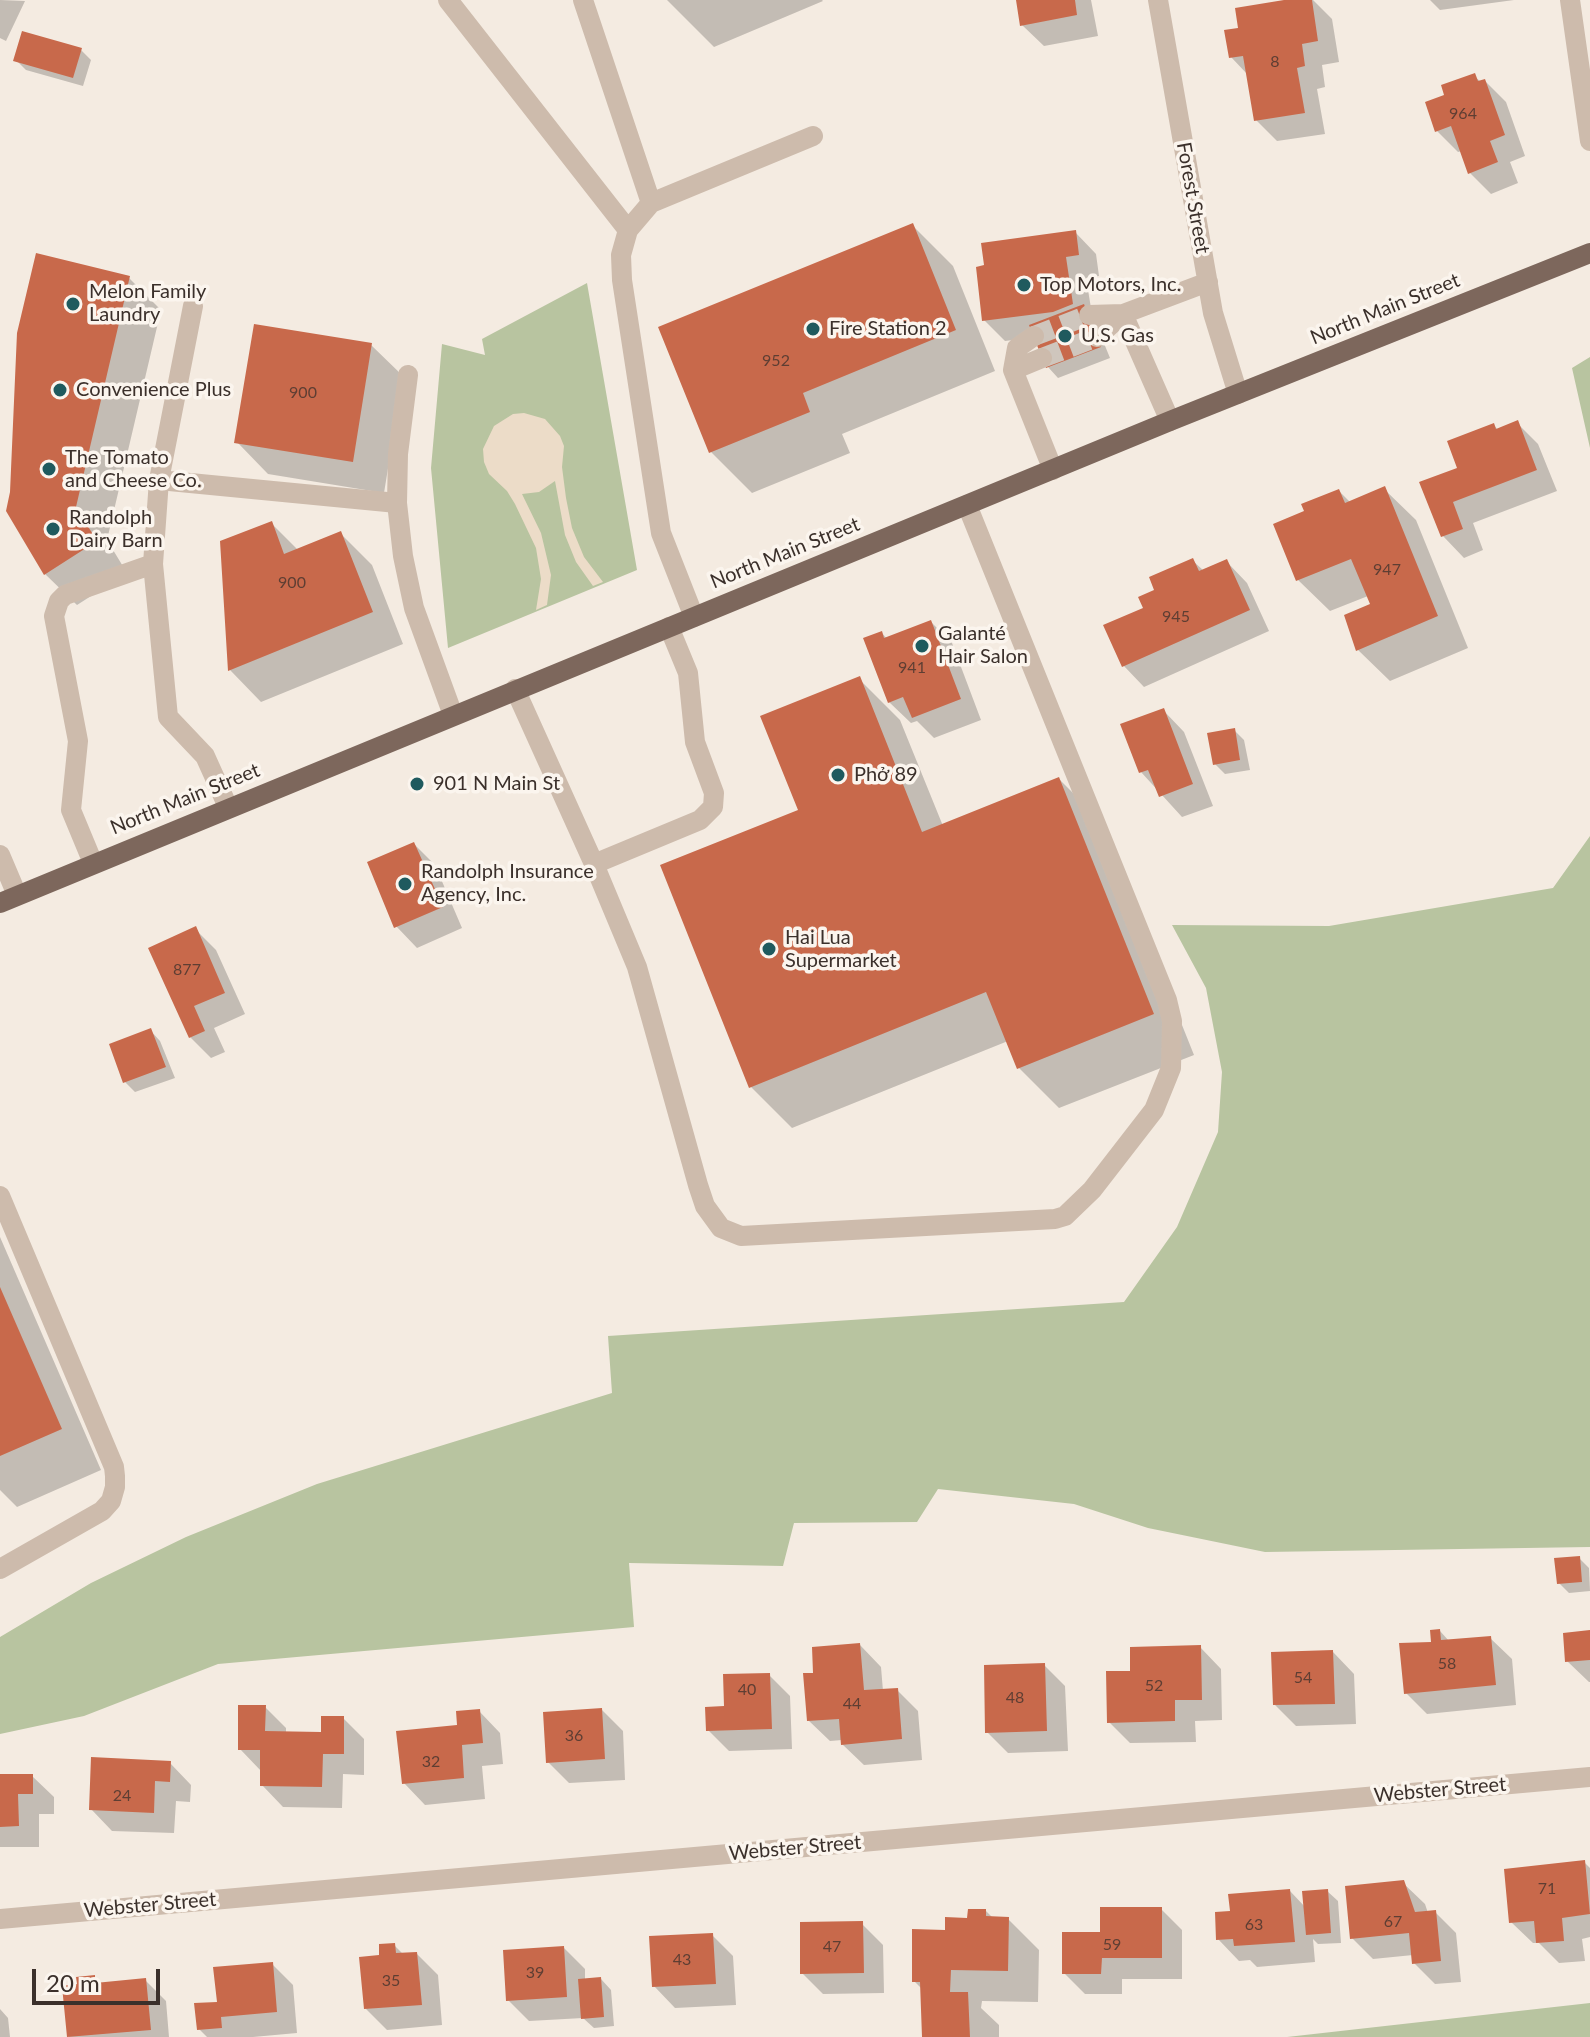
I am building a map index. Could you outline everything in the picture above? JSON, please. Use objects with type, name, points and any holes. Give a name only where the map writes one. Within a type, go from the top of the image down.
[{"type":"main road","name":"North Main Street","points":[[8,899],[1170,421],[1590,253]]},
{"type":"street","points":[[448,0],[628,230]]},
{"type":"street","points":[[583,0],[651,203]]},
{"type":"street","name":"Forest Street","points":[[1158,0],[1208,282],[1221,340],[1238,394]]},
{"type":"street","points":[[1570,0],[1590,141]]},
{"type":"street","points":[[694,617],[661,533],[622,280],[621,255],[628,230],[651,203],[813,136]]},
{"type":"street","points":[[1089,315],[1123,314],[1208,282]]},
{"type":"street","points":[[193,306],[159,480],[153,564],[168,717],[205,756],[228,807]]},
{"type":"street","points":[[1097,337],[1123,314]]},
{"type":"street","points":[[1123,314],[1170,421]]},
{"type":"street","points":[[1034,336],[1017,348],[1013,370],[1053,470]]},
{"type":"street","points":[[1013,370],[1042,358]]},
{"type":"street","points":[[408,375],[398,454],[397,503],[403,556],[414,608],[453,715]]},
{"type":"street","points":[[159,480],[397,503]]},
{"type":"street","points":[[515,689],[637,967],[705,1206],[721,1228],[741,1236],[1023,1221],[1065,1216],[1092,1190],[1154,1110],[1171,1068],[1172,1021],[1162,986],[967,505]]},
{"type":"street","points":[[93,863],[71,810],[78,741],[54,616],[59,601],[65,595],[153,564]]},
{"type":"street","points":[[594,864],[700,820],[713,807],[714,793],[695,742],[688,673],[669,627]]},
{"type":"street","points":[[0,855],[8,899]]},
{"type":"street","points":[[0,1196],[114,1467],[115,1487],[111,1501],[102,1511],[0,1569]]},
{"type":"street","name":"Webster Street","points":[[0,1919],[1590,1777]]},
{"type":"green space","points":[[587,283],[637,570],[448,648],[431,468],[442,344],[485,355],[482,339]]},
{"type":"green space","points":[[1590,357],[1590,448],[1572,368]]},
{"type":"green space","points":[[1590,836],[1590,1547],[1265,1552],[1148,1528],[1074,1504],[938,1489],[917,1522],[794,1523],[783,1566],[629,1563],[634,1627],[218,1664],[84,1716],[0,1734],[0,1637],[91,1583],[186,1537],[317,1484],[612,1393],[608,1336],[1124,1302],[1177,1227],[1218,1132],[1222,1072],[1206,988],[1172,925],[1329,926],[1553,888]]},
{"type":"green space","points":[[1590,2003],[1590,2037],[1287,2037]]},
{"type":"shaded area","points":[[524,413],[545,419],[560,436],[564,446],[562,467],[572,528],[584,557],[603,582],[593,586],[576,562],[565,535],[555,481],[539,492],[522,494],[541,533],[551,575],[547,605],[536,610],[541,579],[536,548],[507,491],[489,474],[483,449],[494,426],[513,414]]},
{"type":"building","points":[[1016,0],[1075,0],[1077,15],[1020,26]]},
{"type":"building","points":[[1284,0],[1312,0],[1318,41],[1302,44],[1305,66],[1297,68],[1305,113],[1254,121],[1243,56],[1229,58],[1224,30],[1238,28],[1235,8]]},
{"type":"building","points":[[22,31],[82,48],[73,78],[13,61]]},
{"type":"building","points":[[1475,73],[1478,81],[1485,79],[1505,135],[1490,141],[1498,162],[1468,174],[1451,126],[1435,132],[1425,102],[1444,95],[1441,85]]},
{"type":"building","points":[[913,223],[956,330],[803,393],[810,412],[709,453],[658,327]]},
{"type":"building","name":"Top Motors, Inc.","points":[[1076,230],[1079,255],[1066,257],[1073,304],[1053,312],[982,321],[976,267],[984,265],[981,243]]},
{"type":"building","points":[[36,253],[130,276],[76,507],[97,541],[44,575],[6,511],[10,492],[17,333]]},
{"type":"building","name":"U.S. Gas","points":[[1084,304],[1101,347],[1046,368],[1029,325]]},
{"type":"building","points":[[254,324],[372,343],[353,462],[234,443]]},
{"type":"building","points":[[1518,420],[1537,470],[1453,502],[1463,529],[1441,537],[1419,482],[1457,468],[1447,441],[1494,423],[1496,429]]},
{"type":"building","points":[[1385,486],[1438,616],[1356,651],[1344,615],[1370,604],[1351,559],[1296,581],[1273,524],[1304,511],[1301,504],[1339,489],[1345,503]]},
{"type":"building","points":[[272,521],[284,554],[341,531],[373,612],[228,671],[220,541]]},
{"type":"building","points":[[1193,558],[1199,571],[1227,559],[1250,610],[1122,667],[1103,625],[1143,608],[1138,597],[1154,590],[1149,577]]},
{"type":"building","points":[[931,620],[961,699],[912,718],[903,697],[888,703],[863,638],[882,631],[884,638]]},
{"type":"building","points":[[860,676],[922,832],[1059,777],[1154,1014],[1017,1069],[986,992],[749,1088],[660,865],[798,810],[760,716]]},
{"type":"building","points":[[1164,708],[1193,784],[1159,797],[1148,770],[1139,773],[1120,724]]},
{"type":"building","points":[[1235,728],[1240,760],[1213,765],[1207,733]]},
{"type":"building","name":"Randolph Insurance Agency, Inc.","points":[[414,842],[443,907],[394,928],[367,862]]},
{"type":"building","points":[[196,926],[225,993],[194,1006],[205,1031],[189,1038],[148,948]]},
{"type":"building","points":[[151,1028],[166,1067],[123,1083],[109,1044]]},
{"type":"building","points":[[0,1287],[62,1429],[0,1456]]},
{"type":"building","points":[[1580,1556],[1582,1582],[1557,1584],[1554,1558]]},
{"type":"building","points":[[1440,1629],[1441,1640],[1491,1636],[1496,1685],[1404,1694],[1399,1643],[1431,1642],[1430,1630]]},
{"type":"building","points":[[1590,1630],[1590,1660],[1565,1662],[1563,1633]]},
{"type":"building","points":[[860,1643],[864,1690],[898,1688],[902,1739],[841,1745],[839,1719],[807,1721],[803,1673],[813,1673],[812,1647]]},
{"type":"building","points":[[1201,1645],[1202,1700],[1175,1700],[1175,1721],[1107,1723],[1106,1671],[1130,1671],[1130,1647]]},
{"type":"building","points":[[1333,1650],[1335,1704],[1273,1705],[1271,1652]]},
{"type":"building","points":[[1045,1663],[1047,1731],[985,1733],[984,1665]]},
{"type":"building","points":[[770,1673],[772,1729],[706,1731],[705,1707],[724,1706],[723,1674]]},
{"type":"building","points":[[238,1705],[266,1705],[265,1731],[321,1732],[321,1716],[344,1716],[344,1754],[323,1754],[322,1787],[260,1786],[260,1750],[238,1750]]},
{"type":"building","points":[[602,1708],[605,1759],[546,1763],[543,1712]]},
{"type":"building","points":[[480,1709],[483,1743],[462,1745],[464,1778],[402,1784],[396,1731],[457,1725],[456,1711]]},
{"type":"building","points":[[91,1757],[171,1761],[170,1782],[155,1781],[154,1813],[89,1810]]},
{"type":"building","points":[[0,1774],[33,1774],[33,1794],[18,1794],[19,1826],[0,1827]]},
{"type":"building","points":[[1585,1860],[1590,1914],[1562,1918],[1564,1941],[1536,1943],[1534,1921],[1509,1923],[1504,1869]]},
{"type":"building","points":[[1404,1880],[1415,1912],[1436,1910],[1441,1961],[1412,1964],[1409,1933],[1350,1939],[1345,1886]]},
{"type":"building","points":[[1290,1889],[1295,1942],[1234,1946],[1233,1939],[1216,1940],[1215,1912],[1230,1911],[1228,1894]]},
{"type":"building","points":[[1328,1889],[1331,1933],[1306,1935],[1302,1891]]},
{"type":"building","points":[[1100,1907],[1162,1907],[1162,1958],[1102,1958],[1101,1974],[1062,1974],[1062,1932],[1100,1932]]},
{"type":"building","points":[[968,1909],[986,1909],[986,1916],[1009,1917],[1008,1971],[951,1970],[950,1992],[968,1992],[970,2037],[922,2037],[920,1982],[912,1982],[912,1929],[945,1930],[945,1917],[967,1918]]},
{"type":"building","points":[[863,1921],[864,1973],[800,1974],[800,1922]]},
{"type":"building","points":[[713,1933],[716,1984],[652,1987],[649,1936]]},
{"type":"building","points":[[395,1943],[396,1953],[417,1952],[422,2005],[364,2009],[359,1957],[379,1955],[379,1944]]},
{"type":"building","points":[[564,1946],[567,1997],[506,2001],[503,1950]]},
{"type":"building","points":[[273,1962],[277,2012],[221,2017],[222,2028],[197,2030],[194,2003],[217,2002],[213,1967]]},
{"type":"building","points":[[95,1975],[95,1983],[146,1978],[151,2030],[67,2037],[62,1986],[77,1984],[76,1977]]},
{"type":"building","points":[[601,1977],[604,2017],[581,2019],[578,1979]]},
{"type":"tunnel","points":[[1034,336],[1089,315]]},
{"type":"tunnel","points":[[1042,358],[1097,337]]},
{"type":"place","name":"Top Motors, Inc.","points":[[1024,285]]},
{"type":"place","name":"Melon Family Laundry","points":[[73,304]]},
{"type":"place","name":"Fire Station 2","points":[[813,329]]},
{"type":"place","name":"U.S. Gas","points":[[1065,336]]},
{"type":"place","name":"Convenience Plus","points":[[60,390]]},
{"type":"place","name":"The Tomato and Cheese Co.","points":[[49,469]]},
{"type":"place","name":"Randolph Dairy Barn","points":[[53,529]]},
{"type":"place","name":"Galanté Hair Salon","points":[[922,646]]},
{"type":"place","name":"Phở 89","points":[[838,775]]},
{"type":"place","name":"901 N Main St","points":[[417,784]]},
{"type":"place","name":"Randolph Insurance Agency, Inc.","points":[[405,884]]},
{"type":"place","name":"Hai Lua Supermarket","points":[[769,949]]}]
